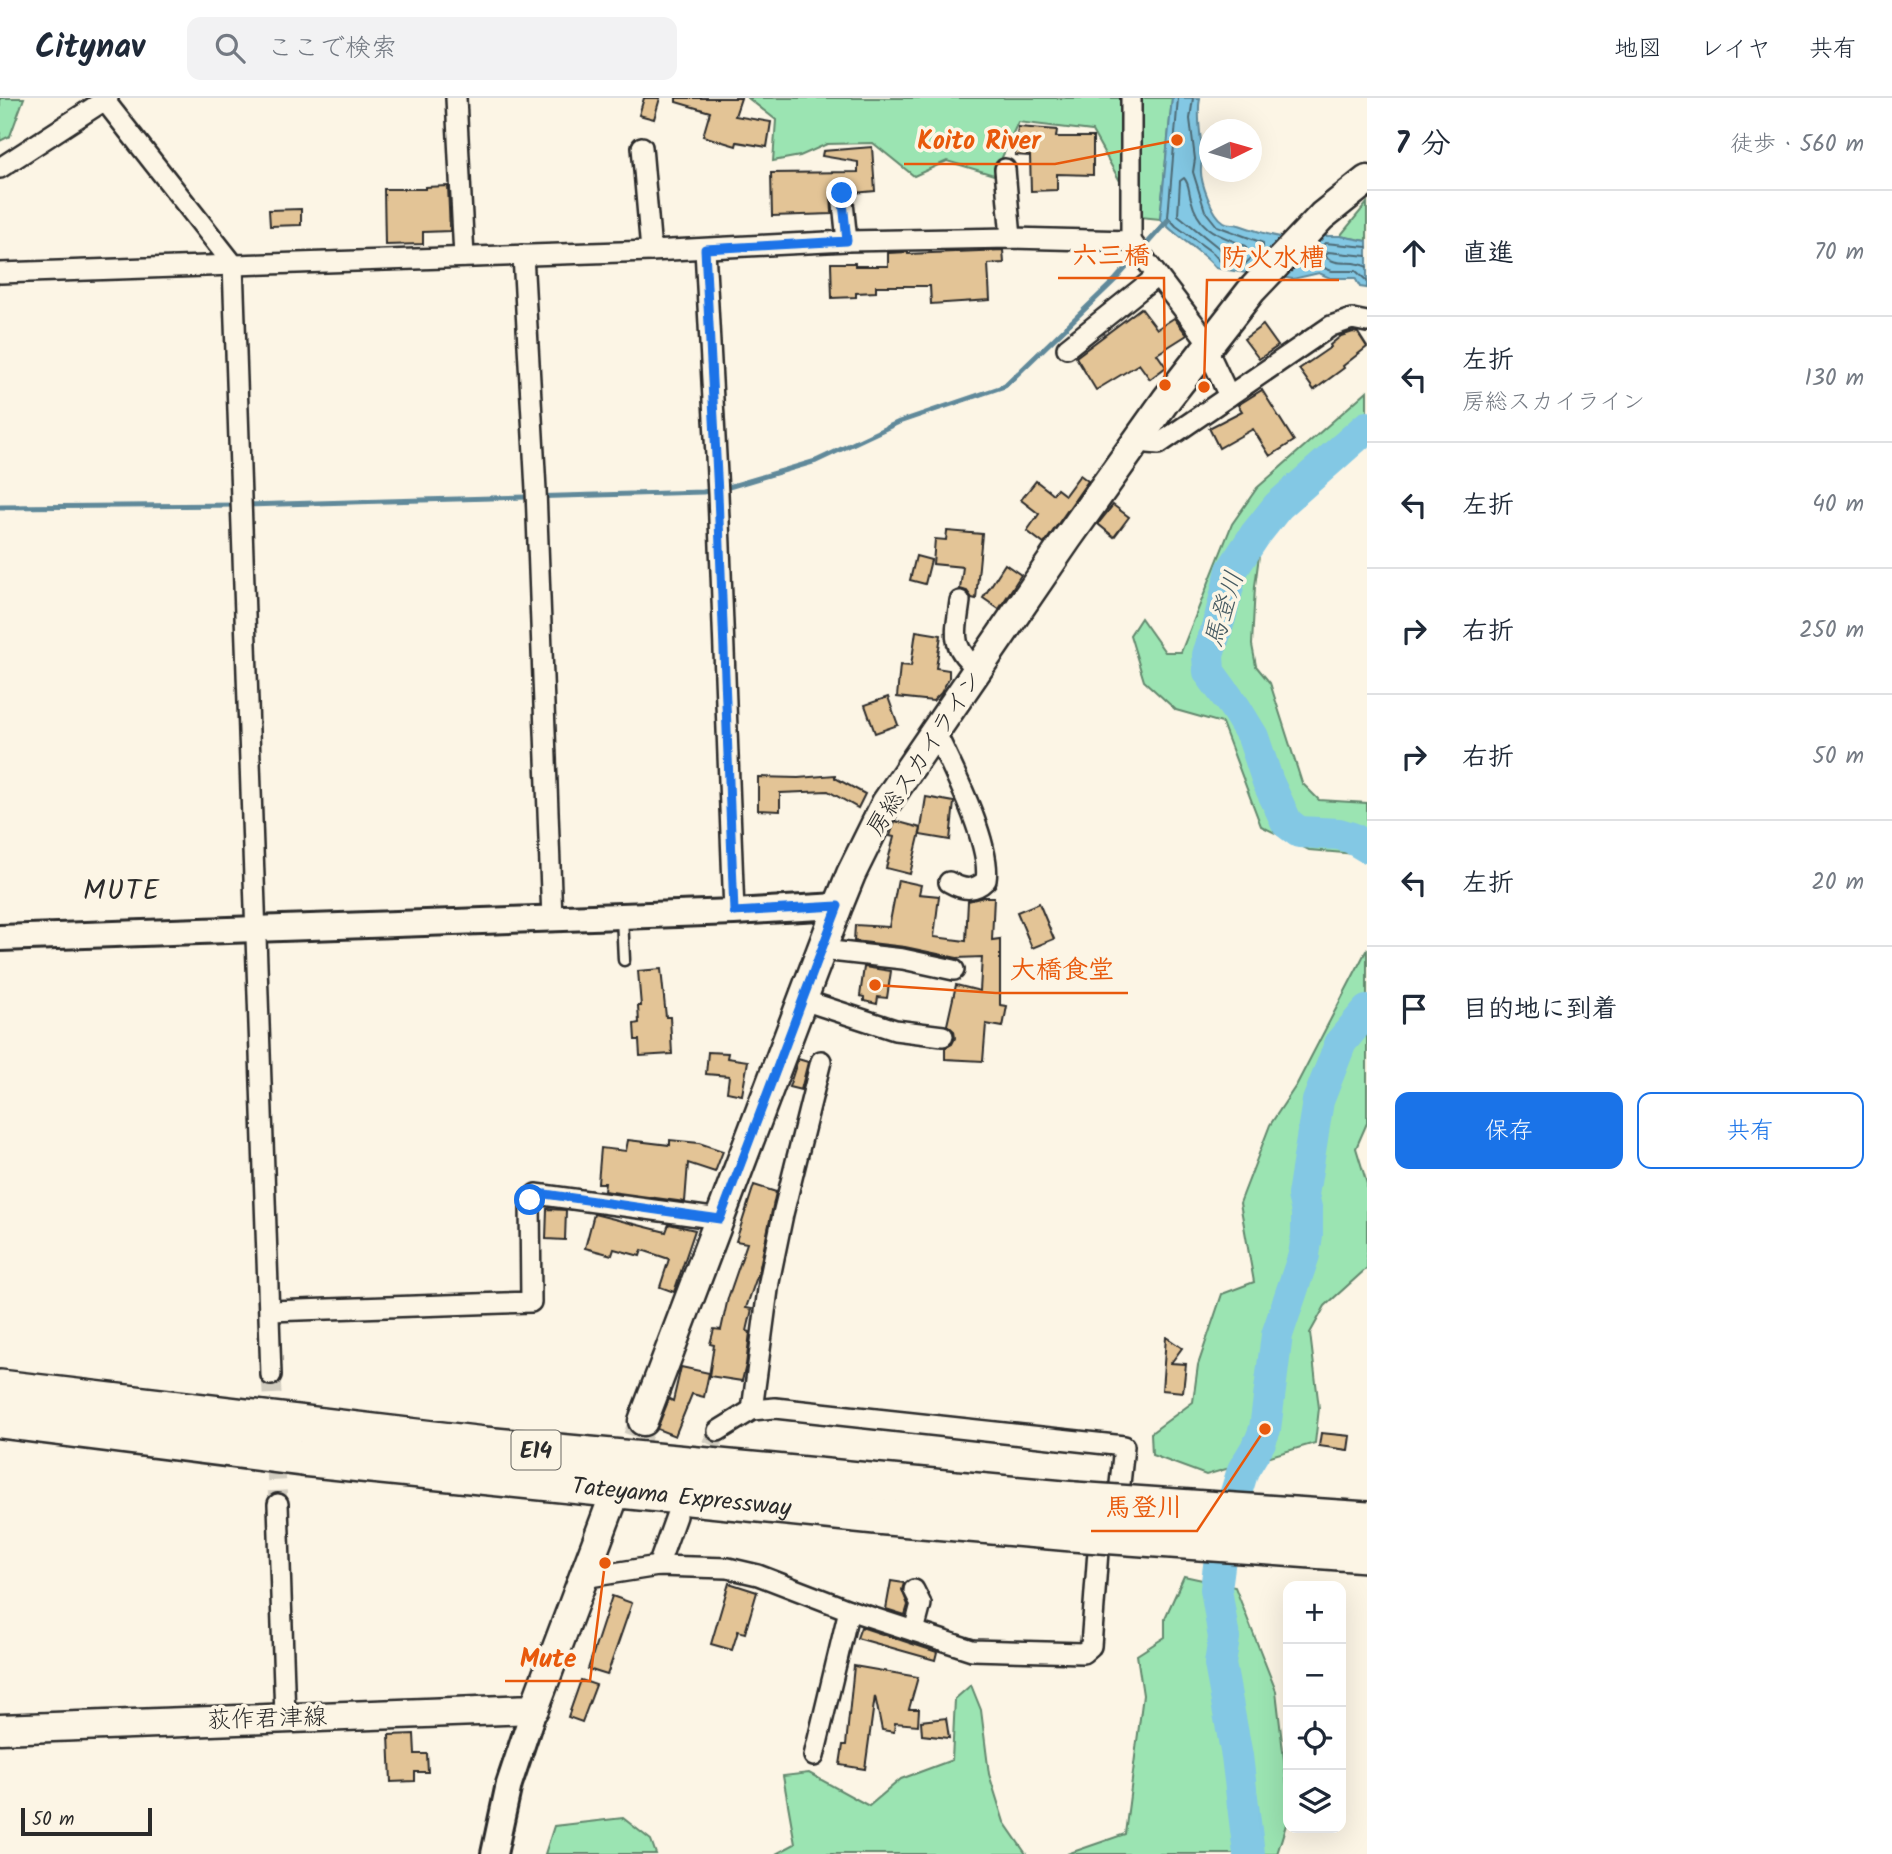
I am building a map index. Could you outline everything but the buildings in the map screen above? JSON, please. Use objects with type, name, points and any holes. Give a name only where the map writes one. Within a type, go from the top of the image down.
[{"type":"highway","name":"Tateyama Expressway","points":[[0,1388],[484,1445],[1081,1528],[1367,1520]]},
{"type":"highway","name":"Tateyama Expressway","points":[[0,1420],[302,1458],[876,1516],[1081,1528],[1367,1553]]},
{"type":"main road","name":"房総スカイライン","points":[[643,1421],[838,906],[886,803],[1140,437],[1208,345],[1251,291],[1322,216],[1367,180]]},
{"type":"main road","points":[[534,1709],[611,1504]]},
{"type":"main road","name":"荻作君津線","points":[[0,1728],[534,1709]]},
{"type":"street","points":[[456,98],[464,257]]},
{"type":"street","points":[[1131,98],[1132,244],[1208,345],[1229,396]]},
{"type":"street","points":[[0,168],[107,99],[233,264],[258,929],[271,1375]]},
{"type":"street","points":[[642,147],[651,251]]},
{"type":"street","points":[[1005,169],[1010,238]]},
{"type":"street","points":[[842,193],[847,241]]},
{"type":"street","points":[[0,273],[705,249],[847,241],[1010,238],[1132,244]]},
{"type":"street","points":[[705,249],[734,912]]},
{"type":"street","points":[[523,255],[536,496],[552,919]]},
{"type":"street","points":[[1067,348],[1155,273]]},
{"type":"street","points":[[1140,437],[1149,443],[1159,444],[1331,326],[1352,319],[1367,323]]},
{"type":"street","points":[[960,601],[958,649],[963,657],[978,669]]},
{"type":"street","points":[[935,731],[957,775],[976,826],[987,872],[986,880],[975,888],[959,888],[949,881]]},
{"type":"street","points":[[0,938],[838,906]]},
{"type":"street","points":[[822,950],[903,959],[954,970]]},
{"type":"street","points":[[803,1000],[895,1030],[943,1036]]},
{"type":"street","points":[[752,1410],[769,1282],[821,1061]]},
{"type":"street","points":[[270,1311],[531,1302],[530,1200],[536,1194],[720,1219]]},
{"type":"street","points":[[718,1431],[752,1410],[775,1408],[1124,1446],[1119,1484]]},
{"type":"street","points":[[278,1504],[285,1717]]},
{"type":"street","points":[[658,1566],[676,1516]]},
{"type":"street","points":[[583,1578],[658,1566],[728,1568],[758,1575],[849,1610],[972,1650],[1083,1653],[1091,1646],[1081,1528]]},
{"type":"street","points":[[914,1590],[921,1604],[914,1631]]},
{"type":"street","points":[[814,1756],[849,1610]]},
{"type":"street","points":[[494,1854],[509,1784],[534,1709]]},
{"type":"lane","points":[[622,916],[624,960]]},
{"type":"green space","points":[[0,98],[24,98],[10,136],[0,141]]},
{"type":"green space","points":[[748,98],[1172,98],[1160,219],[1140,217],[1092,131],[1018,122],[994,175],[947,161],[914,176],[873,143],[827,144],[800,156],[773,161],[776,120]]},
{"type":"green space","points":[[1367,203],[1367,241],[1340,236]]},
{"type":"green space","points":[[1367,391],[1367,414],[1317,455],[1264,518],[1255,586],[1252,645],[1256,666],[1270,683],[1302,783],[1319,800],[1367,803],[1367,855],[1309,850],[1261,826],[1222,723],[1176,710],[1144,681],[1130,635],[1141,618],[1165,652],[1181,652],[1232,524],[1257,488]]},
{"type":"green space","points":[[1367,949],[1367,1123],[1356,1148],[1367,1184],[1367,1268],[1325,1306],[1310,1333],[1319,1408],[1315,1443],[1206,1475],[1152,1455],[1151,1433],[1193,1402],[1198,1365],[1222,1294],[1254,1282],[1240,1203],[1270,1125],[1297,1084]]},
{"type":"green space","points":[[1184,1576],[1235,1587],[1276,1691],[1283,1751],[1283,1833],[1277,1854],[1067,1854],[1125,1834],[1143,1695],[1137,1655],[1165,1637],[1165,1618]]},
{"type":"green space","points":[[971,1685],[981,1710],[989,1774],[1004,1822],[1026,1854],[776,1854],[795,1844],[783,1776],[809,1773],[869,1806],[901,1779],[952,1760],[955,1699]]},
{"type":"green space","points":[[623,1818],[651,1840],[656,1854],[545,1854],[554,1826]]},
{"type":"water","points":[[1172,98],[1200,98],[1199,182],[1203,182],[1215,212],[1226,223],[1281,237],[1246,273],[1216,268],[1160,219]]},
{"type":"water","points":[[1322,236],[1367,241],[1367,288],[1360,287],[1355,278],[1330,278],[1319,273],[1293,279],[1280,277]]},
{"type":"waterway","points":[[0,507],[242,505],[703,492],[722,489],[816,461],[899,422],[1005,386],[1116,279],[1168,220]]},
{"type":"waterway","name":"馬登川","points":[[1367,427],[1278,506],[1255,535],[1232,570],[1208,655],[1209,672],[1253,737],[1268,782],[1287,823],[1299,832],[1339,834],[1367,847]]},
{"type":"waterway","name":"馬登川","points":[[1249,1854],[1237,1756],[1220,1664],[1224,1638],[1216,1589],[1223,1535],[1243,1470],[1265,1429],[1277,1335],[1304,1255],[1307,1212],[1303,1195],[1318,1101],[1341,1042],[1367,1011]]},
{"type":"tunnel","points":[[271,1375],[278,1504]]},
{"type":"tunnel","points":[[622,1477],[643,1421]]},
{"type":"tunnel","points":[[698,1471],[718,1431]]},
{"type":"place","name":"Koito River","points":[[1177,140]]},
{"type":"place","name":"六三橋","points":[[1165,385]]},
{"type":"place","name":"防火水槽","points":[[1204,387]]},
{"type":"place","name":"大橋食堂","points":[[875,985]]},
{"type":"place","name":"馬登川","points":[[1265,1429]]},
{"type":"place","name":"Mute","points":[[605,1563]]},
{"type":"district","name":"MUTE","points":[[122,889]]},
{"type":"route","points":[[530,1200],[536,1194],[545,1194],[720,1219],[838,906],[734,912],[718,494],[705,249],[847,241],[842,193]]}]
